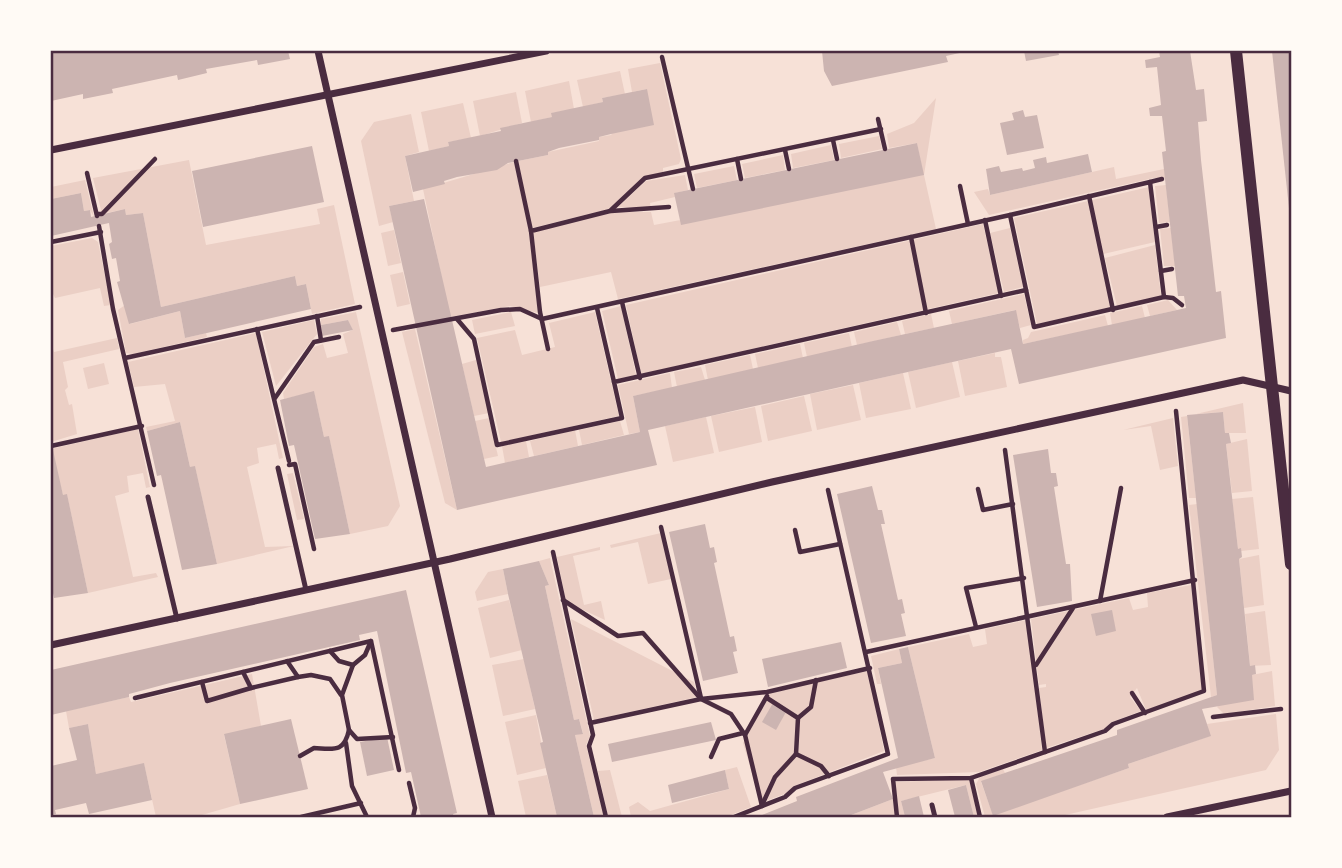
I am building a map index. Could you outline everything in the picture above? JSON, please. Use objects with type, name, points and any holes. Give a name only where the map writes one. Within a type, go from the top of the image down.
[{"type":"street","points":[[318,51],[492,817]]},
{"type":"street","points":[[51,150],[546,51]]},
{"type":"street","points":[[1236,51],[1291,564]]},
{"type":"street","points":[[51,645],[435,562],[758,485],[1243,380],[1291,391]]},
{"type":"street","points":[[1167,817],[1291,791]]},
{"type":"lane","points":[[278,468],[306,590]]},
{"type":"lane","points":[[148,498],[177,619]]},
{"type":"lane","points":[[932,805],[935,817]]},
{"type":"path","points":[[662,57],[693,189]]},
{"type":"path","points":[[878,119],[885,149]]},
{"type":"path","points":[[610,211],[645,178],[881,129]]},
{"type":"path","points":[[833,140],[837,159]]},
{"type":"path","points":[[785,150],[789,169]]},
{"type":"path","points":[[87,173],[97,215],[102,214],[156,159]]},
{"type":"path","points":[[737,159],[741,179]]},
{"type":"path","points":[[516,161],[531,231],[548,349]]},
{"type":"path","points":[[382,332],[520,309],[542,319],[1163,179]]},
{"type":"path","points":[[1150,182],[1164,297]]},
{"type":"path","points":[[960,186],[968,224]]},
{"type":"path","points":[[1089,196],[1112,310]]},
{"type":"path","points":[[531,231],[610,211],[653,211],[669,207]]},
{"type":"path","points":[[1010,215],[1034,327],[1164,297],[1182,305]]},
{"type":"path","points":[[985,220],[1001,296]]},
{"type":"path","points":[[1156,227],[1167,225]]},
{"type":"path","points":[[51,446],[142,426],[125,358],[99,226]]},
{"type":"path","points":[[51,242],[101,232]]},
{"type":"path","points":[[911,237],[926,313]]},
{"type":"path","points":[[1161,271],[1172,269]]},
{"type":"path","points":[[614,382],[1026,290]]},
{"type":"path","points":[[622,302],[640,378]]},
{"type":"path","points":[[125,358],[360,307]]},
{"type":"path","points":[[457,319],[474,339],[498,445],[622,418],[597,308]]},
{"type":"path","points":[[317,316],[321,341]]},
{"type":"path","points":[[257,329],[314,549]]},
{"type":"path","points":[[274,399],[314,342],[339,337]]},
{"type":"path","points":[[897,817],[893,779],[971,778],[1105,731],[1113,724],[1204,691],[1176,411]]},
{"type":"path","points":[[1005,450],[1030,617],[1045,752]]},
{"type":"path","points":[[1100,601],[1121,488]]},
{"type":"path","points":[[978,489],[983,510],[1013,504]]},
{"type":"path","points":[[734,817],[785,797],[795,788],[888,754],[828,490]]},
{"type":"path","points":[[662,527],[701,699]]},
{"type":"path","points":[[795,530],[800,552],[840,544]]},
{"type":"path","points":[[553,552],[593,735],[589,746],[606,817]]},
{"type":"path","points":[[976,627],[966,588],[1024,578]]},
{"type":"path","points":[[866,652],[1195,580]]},
{"type":"path","points":[[563,600],[618,636],[643,633],[701,699],[732,714],[744,734],[762,806]]},
{"type":"path","points":[[1035,666],[1073,607]]},
{"type":"path","points":[[135,698],[372,641]]},
{"type":"path","points":[[342,695],[353,664],[365,655],[372,641]]},
{"type":"path","points":[[372,641],[400,770]]},
{"type":"path","points":[[330,651],[339,662],[353,664]]},
{"type":"path","points":[[287,661],[298,677]]},
{"type":"path","points":[[590,723],[701,699],[767,695],[870,668]]},
{"type":"path","points":[[243,672],[251,688]]},
{"type":"path","points":[[201,682],[207,701],[298,677],[311,675],[330,679],[342,695],[349,730],[346,743],[348,771],[367,817]]},
{"type":"path","points":[[762,806],[775,777],[796,754],[798,718],[811,707],[816,680]]},
{"type":"path","points":[[1037,687],[1045,685]]},
{"type":"path","points":[[1132,694],[1145,713]]},
{"type":"path","points":[[767,695],[798,718]]},
{"type":"path","points":[[744,734],[767,695]]},
{"type":"path","points":[[1213,717],[1282,709]]},
{"type":"path","points":[[349,730],[356,739],[393,737]]},
{"type":"path","points":[[711,757],[719,738],[744,734]]},
{"type":"path","points":[[300,756],[314,748],[337,750],[346,743]]},
{"type":"path","points":[[796,754],[821,766],[829,776]]},
{"type":"path","points":[[971,778],[980,817]]},
{"type":"path","points":[[409,783],[414,794],[413,817]]},
{"type":"path","points":[[301,817],[360,803]]},
{"type":"shaded area","points":[[660,63],[681,159],[679,164],[644,177],[609,209],[532,228],[518,161],[599,141],[599,137],[611,135],[647,89],[632,92],[628,69]]},
{"type":"shaded area","points":[[620,71],[625,94],[602,98],[603,102],[583,107],[577,80]]},
{"type":"shaded area","points":[[569,81],[574,109],[552,113],[552,117],[531,122],[525,91]]},
{"type":"shaded area","points":[[516,92],[522,123],[480,136],[473,101]]},
{"type":"shaded area","points":[[936,98],[924,175],[936,229],[618,299],[611,272],[540,287],[533,232],[612,212],[651,212],[654,225],[923,174],[917,143],[889,148],[887,134],[914,123]]},
{"type":"shaded area","points":[[463,103],[471,138],[448,142],[449,146],[429,151],[421,112]]},
{"type":"shaded area","points":[[411,114],[419,152],[405,156],[414,201],[389,206],[393,222],[379,226],[361,141],[374,122]]},
{"type":"shaded area","points":[[879,136],[882,149],[841,158],[839,144]]},
{"type":"shaded area","points":[[831,145],[834,160],[793,168],[791,154]]},
{"type":"shaded area","points":[[783,155],[785,170],[745,178],[742,164]]},
{"type":"shaded area","points":[[189,160],[206,245],[320,224],[317,209],[334,205],[355,304],[312,314],[306,284],[297,286],[295,276],[161,307],[143,213],[126,215],[125,209],[102,214],[93,178]]},
{"type":"shaded area","points":[[514,162],[529,230],[538,313],[510,306],[450,317],[423,189]]},
{"type":"shaded area","points":[[734,166],[737,180],[697,188],[694,174]]},
{"type":"shaded area","points":[[1114,167],[1116,179],[1164,169],[1166,178],[1154,178],[989,215],[974,192],[988,189],[990,195]]},
{"type":"shaded area","points":[[685,175],[688,190],[675,193],[675,197],[650,203],[651,208],[618,207],[646,181]]},
{"type":"shaded area","points":[[85,180],[94,217],[90,210],[84,211],[81,193],[51,199],[51,187]]},
{"type":"shaded area","points":[[1166,185],[1170,222],[1159,223],[1155,186]]},
{"type":"shaded area","points":[[1149,187],[1155,242],[1099,255],[1111,307],[1037,324],[1014,218]]},
{"type":"shaded area","points":[[983,224],[999,293],[641,374],[626,305]]},
{"type":"shaded area","points":[[1010,228],[1023,287],[1004,292],[990,233]]},
{"type":"shaded area","points":[[1171,228],[1175,266],[1164,266],[1160,229]]},
{"type":"shaded area","points":[[394,230],[401,263],[388,266],[381,233]]},
{"type":"shaded area","points":[[92,238],[98,242],[111,305],[104,306],[100,288],[55,298],[51,290],[51,246]]},
{"type":"shaded area","points":[[1155,245],[1161,296],[1117,306],[1105,258]]},
{"type":"shaded area","points":[[403,272],[410,304],[397,307],[390,275]]},
{"type":"shaded area","points":[[1024,294],[1031,325],[1020,328],[1015,310],[952,324],[949,311]]},
{"type":"shaded area","points":[[1168,300],[1177,310],[1150,316],[1147,305]]},
{"type":"shaded area","points":[[125,305],[130,324],[180,311],[185,338],[206,333],[207,337],[133,354],[126,353],[118,310]]},
{"type":"shaded area","points":[[621,306],[636,375],[618,379],[602,311]]},
{"type":"shaded area","points":[[1142,306],[1145,318],[1112,325],[1110,313]]},
{"type":"shaded area","points":[[356,312],[400,506],[388,526],[350,534],[329,437],[324,437],[314,392],[284,399],[283,393],[314,347],[323,344],[327,358],[348,353],[343,334],[353,330],[348,320],[321,325],[321,319]]},
{"type":"shaded area","points":[[511,312],[515,326],[475,334],[472,320]]},
{"type":"shaded area","points":[[595,312],[619,416],[501,442],[477,338],[515,330],[522,355],[555,347],[549,323]]},
{"type":"shaded area","points":[[931,314],[934,328],[905,334],[902,321]]},
{"type":"shaded area","points":[[1105,315],[1108,326],[1023,344],[1023,340],[1028,338],[1031,332]]},
{"type":"shaded area","points":[[314,320],[317,334],[276,386],[262,332]]},
{"type":"shaded area","points":[[897,322],[901,335],[857,345],[854,332]]},
{"type":"shaded area","points":[[415,329],[457,510],[445,503],[402,332]]},
{"type":"shaded area","points":[[256,333],[283,458],[279,459],[276,444],[257,448],[259,463],[247,467],[265,547],[294,546],[217,564],[195,467],[190,467],[180,422],[147,431],[146,427],[175,421],[165,384],[134,387],[128,362]]},
{"type":"shaded area","points":[[849,333],[852,347],[807,357],[804,343]]},
{"type":"shaded area","points":[[117,338],[119,349],[63,362],[68,387],[65,390],[69,405],[72,404],[77,434],[51,442],[51,343],[54,352]]},
{"type":"shaded area","points":[[800,344],[803,358],[758,368],[755,354]]},
{"type":"shaded area","points":[[995,353],[995,357],[1001,357],[1007,387],[965,396],[958,361]]},
{"type":"shaded area","points":[[750,355],[753,369],[708,380],[705,365]]},
{"type":"shaded area","points":[[476,360],[489,413],[474,416],[462,364]]},
{"type":"shaded area","points":[[952,362],[960,397],[916,408],[908,372]]},
{"type":"shaded area","points":[[104,363],[109,384],[88,389],[83,368]]},
{"type":"shaded area","points":[[701,367],[705,380],[677,387],[674,372]]},
{"type":"shaded area","points":[[670,373],[672,388],[633,396],[640,432],[629,434],[618,385]]},
{"type":"shaded area","points":[[903,373],[911,409],[866,418],[859,383]]},
{"type":"shaded area","points":[[853,385],[861,420],[817,430],[810,394]]},
{"type":"shaded area","points":[[804,396],[812,431],[768,441],[761,406]]},
{"type":"shaded area","points":[[1243,403],[1246,433],[1225,433],[1223,412],[1196,414]]},
{"type":"shaded area","points":[[755,407],[762,442],[719,452],[711,416]]},
{"type":"shaded area","points":[[1187,416],[1196,498],[1189,498],[1181,417]]},
{"type":"shaded area","points":[[706,417],[714,453],[673,462],[665,426]]},
{"type":"shaded area","points":[[489,418],[498,456],[484,459],[475,421]]},
{"type":"shaded area","points":[[1173,418],[1178,466],[1160,470],[1151,426],[1123,430]]},
{"type":"shaded area","points":[[620,421],[624,435],[582,445],[579,430]]},
{"type":"shaded area","points":[[138,429],[150,487],[146,488],[143,473],[127,476],[129,492],[115,496],[133,577],[156,573],[158,577],[88,593],[67,495],[63,495],[51,449]]},
{"type":"shaded area","points":[[575,430],[578,446],[534,456],[530,441]]},
{"type":"shaded area","points":[[1247,439],[1252,491],[1232,493],[1226,444]]},
{"type":"shaded area","points":[[526,441],[529,457],[505,463],[502,446]]},
{"type":"shaded area","points":[[293,473],[304,519],[297,520],[287,474]]},
{"type":"shaded area","points":[[1253,497],[1259,549],[1241,551],[1238,549],[1232,499]]},
{"type":"shaded area","points":[[1197,504],[1217,695],[1211,697],[1189,505]]},
{"type":"shaded area","points":[[661,533],[671,579],[648,584],[638,542],[611,548],[610,545]]},
{"type":"shaded area","points":[[600,547],[600,550],[573,556],[584,605],[601,601],[605,620],[566,602],[557,557]]},
{"type":"shaded area","points":[[1259,555],[1264,605],[1244,608],[1239,559]]},
{"type":"shaded area","points":[[550,558],[590,736],[586,745],[604,817],[594,817],[575,735],[583,733],[579,719],[574,720],[545,586],[549,585],[539,561]]},
{"type":"shaded area","points":[[503,569],[508,594],[477,601],[475,592],[488,572]]},
{"type":"shaded area","points":[[1191,585],[1202,691],[1146,710],[1137,688],[1130,697],[1141,711],[1112,722],[1104,729],[1046,748],[1039,688],[1046,687],[1046,684],[1039,685],[1031,619],[1129,598],[1133,610],[1148,607],[1147,593]]},
{"type":"shaded area","points":[[509,600],[522,650],[490,658],[478,608]]},
{"type":"shaded area","points":[[1265,611],[1271,665],[1250,666],[1245,614]]},
{"type":"shaded area","points":[[571,619],[694,682],[697,697],[594,720]]},
{"type":"shaded area","points":[[1027,620],[1042,750],[979,772],[897,775],[896,767],[935,758],[908,647],[969,634],[973,647],[987,644],[985,629]]},
{"type":"shaded area","points":[[899,649],[902,663],[878,668],[881,684],[877,684],[871,656]]},
{"type":"shaded area","points":[[524,659],[535,709],[503,716],[492,665]]},
{"type":"shaded area","points":[[868,671],[884,751],[794,786],[787,793],[761,803],[743,743],[771,692]]},
{"type":"shaded area","points":[[1272,671],[1275,706],[1224,714],[1217,707],[1252,675]]},
{"type":"shaded area","points":[[252,674],[261,726],[224,735],[240,804],[195,817],[156,817],[144,764],[96,774],[88,724],[69,728],[66,711],[129,697],[131,702]]},
{"type":"shaded area","points":[[1276,714],[1279,750],[1266,770],[1056,817],[985,817],[976,784],[980,777],[1003,769],[1005,773],[981,782],[993,815],[1129,768],[1128,764],[1210,736],[1207,724]]},
{"type":"shaded area","points":[[536,715],[546,768],[517,775],[505,722]]},
{"type":"shaded area","points":[[737,767],[751,807],[726,817],[631,817],[629,807],[638,802],[650,811],[729,789],[725,770]]},
{"type":"shaded area","points":[[610,770],[622,817],[608,817],[598,771]]},
{"type":"shaded area","points":[[547,775],[557,817],[526,817],[518,781]]},
{"type":"shaded area","points":[[969,779],[978,817],[974,817],[966,785],[901,801],[905,817],[899,817],[895,782]]},
{"type":"shaded area","points":[[893,799],[895,817],[846,817]]},
{"type":"building","points":[[51,51],[288,51],[290,59],[258,65],[257,60],[206,69],[207,73],[178,80],[177,75],[112,89],[113,93],[83,99],[83,94],[51,101]]},
{"type":"building","points":[[822,51],[964,52],[946,56],[948,62],[832,86],[824,71]]},
{"type":"building","points":[[1024,51],[1058,51],[1059,55],[1026,61]]},
{"type":"building","points":[[1159,51],[1190,51],[1196,90],[1204,89],[1207,121],[1198,122],[1201,160],[1216,292],[1221,291],[1226,338],[1019,384],[1011,349],[648,430],[657,465],[457,510],[389,206],[424,199],[486,467],[640,432],[633,396],[873,341],[1016,310],[1023,344],[1186,308],[1184,296],[1178,296],[1162,152],[1166,151],[1162,116],[1150,116],[1149,108],[1161,105],[1157,67],[1146,68],[1145,60],[1160,57]]},
{"type":"building","points":[[1272,51],[1291,51],[1291,208],[1289,208]]},
{"type":"building","points":[[647,89],[654,125],[559,148],[548,152],[548,155],[508,163],[497,170],[457,177],[444,181],[445,184],[413,192],[405,156],[449,146],[448,142],[501,131],[500,128],[552,117],[551,113],[603,102],[602,98]]},
{"type":"building","points":[[1023,110],[1025,117],[1037,115],[1044,148],[1007,155],[1000,123],[1014,120],[1012,113]]},
{"type":"building","points":[[917,143],[924,175],[681,225],[674,193]]},
{"type":"building","points":[[312,146],[324,202],[203,227],[192,171]]},
{"type":"building","points":[[1088,154],[1092,172],[990,195],[986,169],[999,166],[1001,172],[1022,168],[1023,171],[1035,168],[1033,160],[1046,157],[1047,163]]},
{"type":"building","points":[[81,193],[84,211],[90,210],[91,217],[125,209],[126,215],[143,213],[161,307],[295,276],[297,286],[306,284],[311,309],[185,338],[180,311],[129,324],[117,282],[120,281],[116,258],[112,259],[109,244],[112,242],[109,223],[51,236],[51,199]]},
{"type":"building","points":[[348,320],[353,330],[322,336],[321,325]]},
{"type":"building","points":[[314,391],[324,437],[329,436],[350,534],[315,539],[294,445],[289,446],[280,400]]},
{"type":"building","points":[[1223,412],[1225,433],[1229,433],[1231,443],[1226,444],[1238,549],[1241,548],[1242,557],[1239,559],[1250,666],[1255,665],[1256,674],[1252,675],[1254,700],[1202,709],[1211,736],[1128,764],[1129,768],[993,816],[981,781],[1117,735],[1117,730],[1217,695],[1187,415]]},
{"type":"building","points":[[180,422],[190,467],[195,466],[217,564],[182,570],[161,475],[157,476],[147,431]]},
{"type":"building","points":[[1048,449],[1051,473],[1056,473],[1058,486],[1054,487],[1066,564],[1070,564],[1072,601],[1037,607],[1013,455]]},
{"type":"building","points":[[53,450],[63,495],[67,494],[88,593],[54,598],[51,583]]},
{"type":"building","points":[[872,486],[878,510],[882,510],[885,524],[881,524],[898,600],[902,599],[905,613],[901,614],[906,636],[871,643],[837,494]]},
{"type":"building","points":[[705,524],[710,548],[714,547],[717,562],[714,563],[730,637],[734,636],[737,651],[733,652],[738,673],[703,681],[669,532]]},
{"type":"building","points":[[539,561],[549,585],[545,586],[574,720],[579,719],[583,734],[575,735],[594,817],[557,817],[540,743],[543,742],[503,569]]},
{"type":"building","points":[[406,590],[457,813],[453,814],[454,817],[421,817],[411,772],[406,773],[377,631],[359,635],[360,640],[170,683],[129,694],[129,697],[51,715],[51,670]]},
{"type":"building","points":[[1112,610],[1116,631],[1096,636],[1091,614]]},
{"type":"building","points":[[841,642],[847,668],[768,687],[762,659]]},
{"type":"building","points":[[908,647],[935,758],[883,772],[893,799],[846,817],[757,817],[797,801],[796,797],[898,758],[878,668],[902,663],[899,649]]},
{"type":"building","points":[[773,703],[786,712],[776,730],[762,722]]},
{"type":"building","points":[[291,719],[308,789],[240,804],[224,734]]},
{"type":"building","points":[[711,722],[716,740],[612,762],[608,744]]},
{"type":"building","points":[[88,724],[96,774],[144,763],[152,800],[89,814],[86,803],[55,810],[56,814],[51,815],[51,766],[77,760],[69,728]]},
{"type":"building","points":[[387,737],[394,770],[367,776],[360,742]]},
{"type":"building","points":[[725,770],[729,789],[672,803],[668,785]]},
{"type":"building","points":[[966,785],[974,817],[955,817],[948,790]]},
{"type":"building","points":[[919,796],[924,817],[905,817],[901,801]]}]
